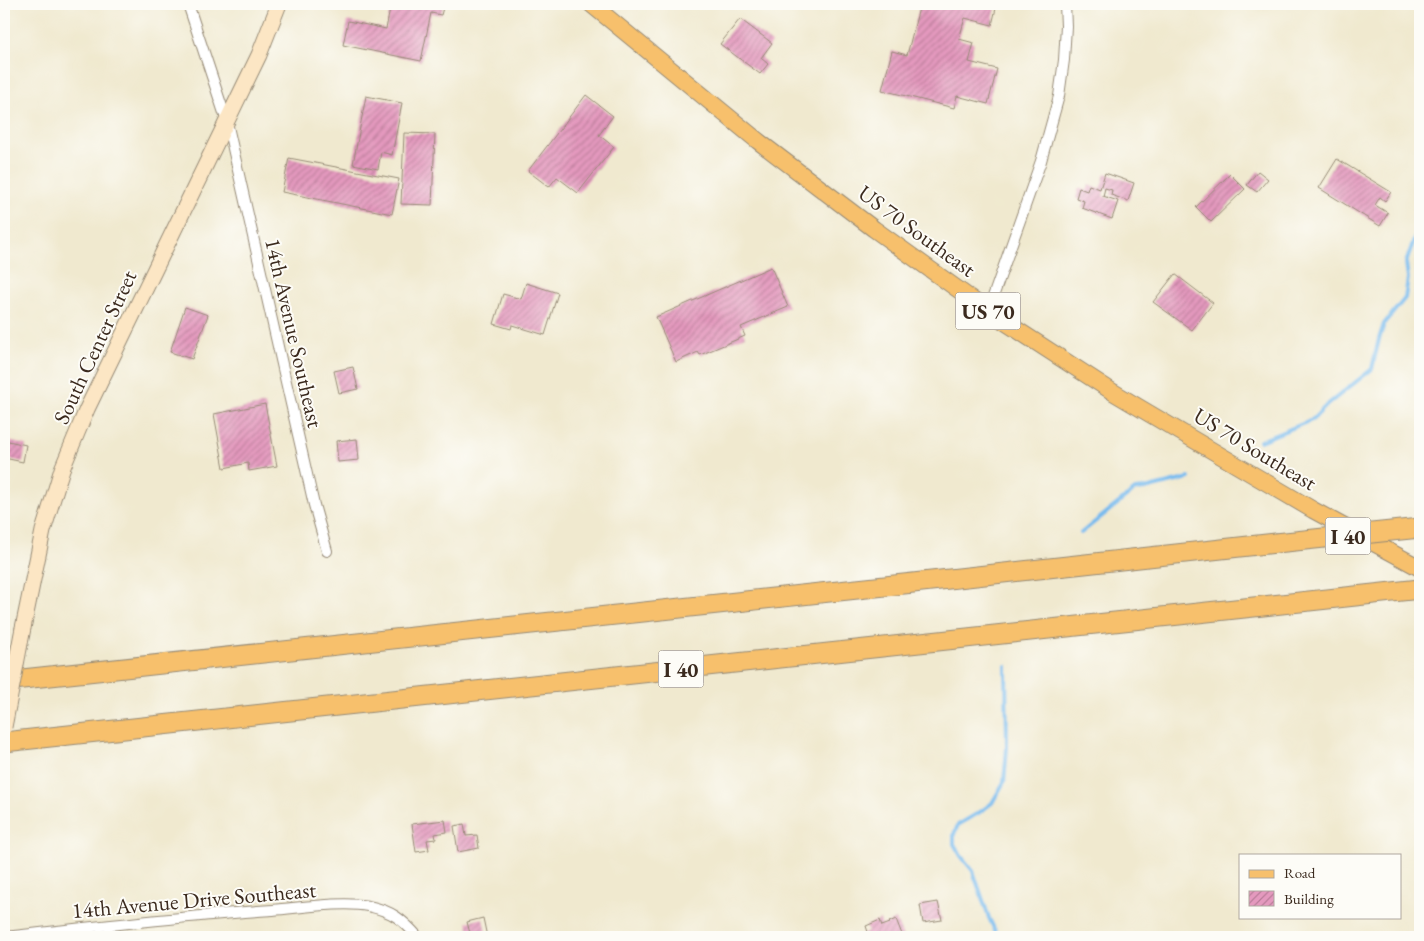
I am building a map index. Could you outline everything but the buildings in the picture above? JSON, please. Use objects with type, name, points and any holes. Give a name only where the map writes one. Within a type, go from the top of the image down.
[{"type":"highway","name":"I 40","points":[[4,681],[1420,528]]},
{"type":"highway","name":"I 40","points":[[4,742],[1420,589]]},
{"type":"main road","name":"US 70 Southeast","points":[[591,4],[758,141],[874,229],[988,311],[1143,410],[1314,510],[1420,568]]},
{"type":"street","name":"14th Avenue Southeast","points":[[188,4],[227,122],[314,505],[327,551]]},
{"type":"street","name":"South Center Street","points":[[4,726],[43,531],[62,469],[86,409],[259,55],[279,4]]},
{"type":"street","points":[[988,311],[1041,161],[1059,96],[1065,34],[1065,4]]},
{"type":"street","name":"14th Avenue Drive Southeast","points":[[4,937],[229,913],[338,905],[366,906],[386,911],[403,921],[418,937]]},
{"type":"waterway","points":[[1260,441],[1312,420],[1327,405],[1372,369],[1384,324],[1405,298],[1408,278],[1406,263],[1415,237],[1420,229]]},
{"type":"waterway","points":[[1081,533],[1135,490],[1189,478]]},
{"type":"waterway","points":[[998,937],[989,918],[973,871],[954,844],[954,834],[958,825],[992,803],[1004,782],[1007,748],[1006,666]]}]
